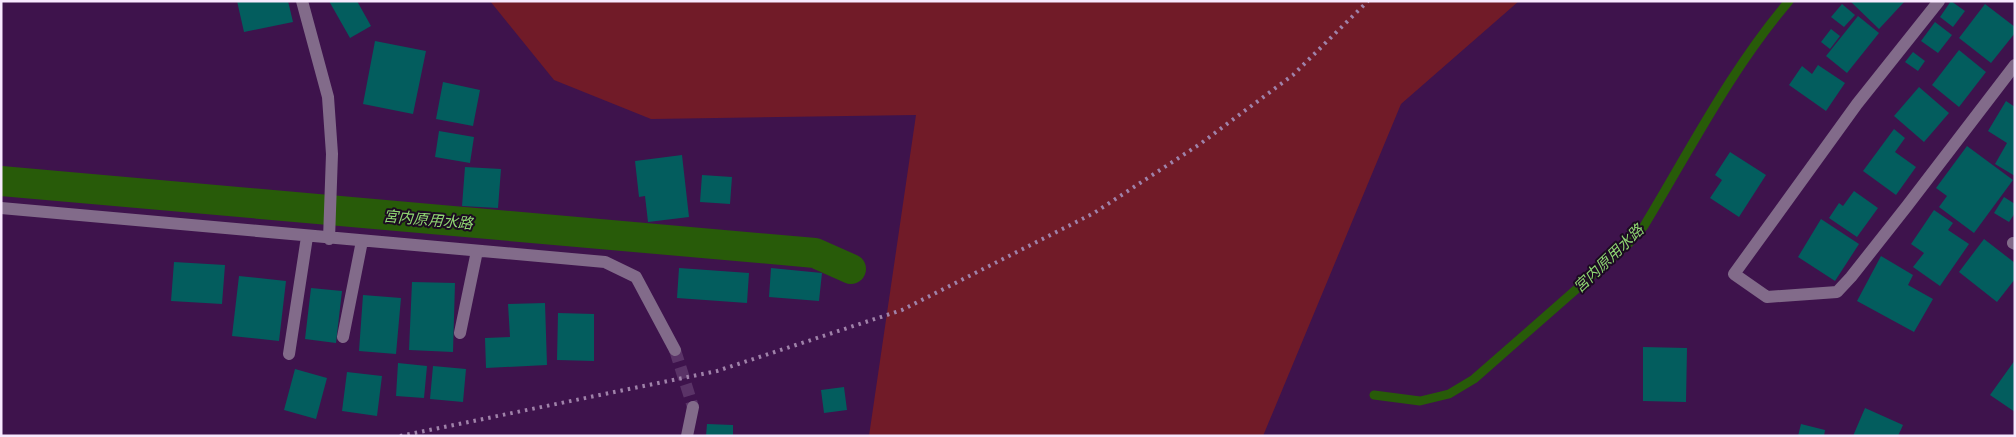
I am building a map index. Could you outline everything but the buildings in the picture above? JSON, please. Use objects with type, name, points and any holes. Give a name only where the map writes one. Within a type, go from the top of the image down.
[{"type":"street","points":[[302,1],[328,97],[332,154],[329,234]]},
{"type":"street","points":[[1939,1],[1857,104],[1734,274],[1766,297],[1836,292],[1851,277],[1907,206],[2015,64]]},
{"type":"street","points":[[1,208],[307,237],[329,234],[362,241],[605,262],[636,277],[675,350]]},
{"type":"street","points":[[289,354],[307,237]]},
{"type":"street","points":[[344,337],[362,241]]},
{"type":"street","points":[[460,333],[477,251]]},
{"type":"street","points":[[686,436],[693,407]]},
{"type":"shaded area","points":[[490,1],[1519,1],[1401,104],[1263,436],[869,436],[916,115],[651,119],[554,80]]},
{"type":"waterway","name":"宮内原用水路","points":[[1374,395],[1420,401],[1449,394],[1474,379],[1629,243],[1644,226],[1748,54],[1789,1]]},
{"type":"waterway","name":"宮内原用水路","points":[[1,181],[815,253],[851,269]]},
{"type":"tunnel","points":[[675,350],[693,407]]},
{"type":"railway","points":[[400,436],[717,371],[902,310],[1094,213],[1200,144],[1293,75],[1368,1]]}]
